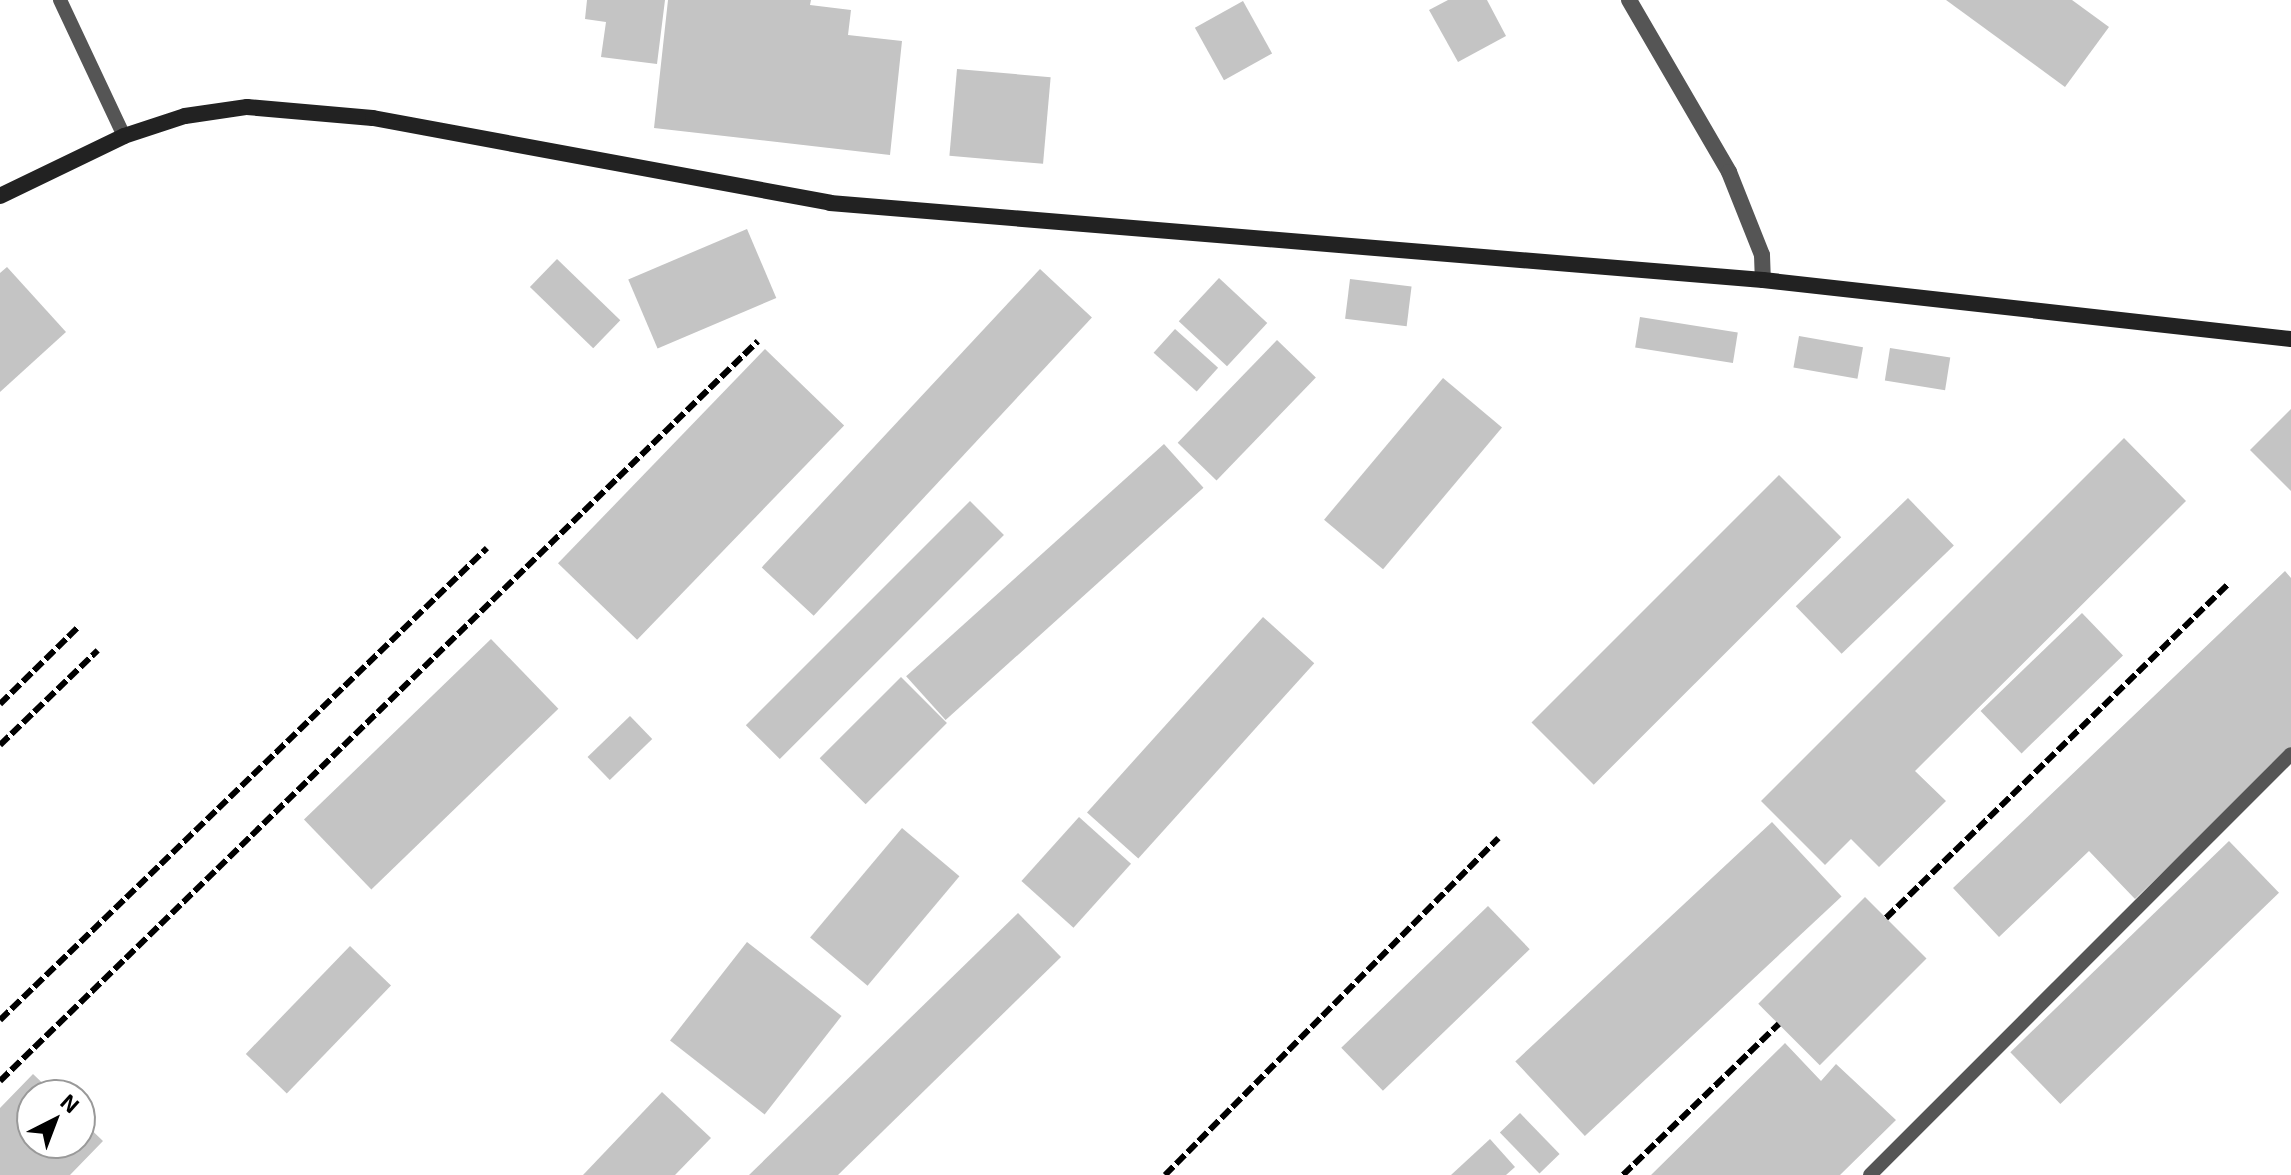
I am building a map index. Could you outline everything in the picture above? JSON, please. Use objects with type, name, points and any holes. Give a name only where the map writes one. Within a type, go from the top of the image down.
[{"type":"street","points":[[1629,0],[1729,172],[1762,255],[1763,280]]},
{"type":"street","points":[[0,196],[124,136],[185,116],[247,107],[373,118],[830,203],[1763,280],[2291,339]]},
{"type":"lane","points":[[60,0],[124,136]]},
{"type":"lane","points":[[1870,1175],[2291,754]]},
{"type":"building","points":[[587,0],[665,0],[657,64],[601,57],[606,22],[585,19]]},
{"type":"building","points":[[668,0],[811,0],[810,5],[851,10],[848,35],[902,41],[890,155],[654,128]]},
{"type":"building","points":[[1448,0],[1487,0],[1506,36],[1458,62],[1429,10]]},
{"type":"building","points":[[1946,0],[2072,0],[2109,27],[2065,87]]},
{"type":"building","points":[[1243,1],[1272,53],[1224,80],[1195,28]]},
{"type":"building","points":[[957,69],[1051,77],[1043,164],[949,156]]},
{"type":"building","points":[[747,229],[776,298],[658,348],[628,279]]},
{"type":"building","points":[[557,259],[620,320],[593,348],[530,287]]},
{"type":"building","points":[[7,267],[66,332],[0,392],[0,273]]},
{"type":"building","points":[[1040,269],[1092,317],[814,616],[762,567]]},
{"type":"building","points":[[1219,278],[1267,323],[1227,366],[1179,321]]},
{"type":"building","points":[[1350,279],[1412,287],[1407,326],[1345,319]]},
{"type":"building","points":[[1640,317],[1738,332],[1733,363],[1635,348]]},
{"type":"building","points":[[1175,329],[1218,368],[1197,392],[1154,353]]},
{"type":"building","points":[[1799,336],[1863,347],[1857,379],[1793,368]]},
{"type":"building","points":[[1277,340],[1316,378],[1217,480],[1178,443]]},
{"type":"building","points":[[1890,348],[1950,358],[1945,390],[1885,381]]},
{"type":"building","points":[[765,349],[844,425],[637,640],[558,563]]},
{"type":"building","points":[[1443,378],[1502,427],[1383,569],[1324,520]]},
{"type":"building","points":[[2291,409],[2291,491],[2250,450]]},
{"type":"building","points":[[2124,438],[2186,501],[1915,771],[1946,801],[1879,867],[1851,839],[1825,865],[1761,801]]},
{"type":"building","points":[[1164,444],[1203,488],[946,720],[906,676]]},
{"type":"building","points":[[1779,475],[1841,537],[1594,785],[1532,722]]},
{"type":"building","points":[[1908,498],[1954,545],[1842,654],[1796,606]]},
{"type":"building","points":[[970,501],[1004,535],[780,759],[746,725]]},
{"type":"building","points":[[2285,571],[2291,578],[2291,749],[2135,899],[2089,851],[1999,937],[1953,888]]},
{"type":"building","points":[[2082,613],[2123,655],[2022,753],[1981,711]]},
{"type":"building","points":[[1263,617],[1314,663],[1138,859],[1087,812]]},
{"type":"building","points":[[491,639],[558,709],[371,889],[304,820]]},
{"type":"building","points":[[901,677],[947,723],[866,804],[820,758]]},
{"type":"building","points":[[630,716],[652,739],[610,780],[588,757]]},
{"type":"building","points":[[1079,817],[1131,864],[1073,928],[1021,881]]},
{"type":"building","points":[[1772,822],[1842,897],[1585,1136],[1515,1061]]},
{"type":"building","points":[[902,828],[959,876],[868,986],[810,938]]},
{"type":"building","points":[[2229,841],[2279,893],[2060,1104],[2010,1052]]},
{"type":"building","points":[[1865,897],[1927,959],[1820,1065],[1758,1004]]},
{"type":"building","points":[[1488,906],[1530,949],[1383,1091],[1341,1048]]},
{"type":"building","points":[[1018,913],[1061,957],[838,1175],[749,1175]]},
{"type":"building","points":[[747,942],[842,1016],[765,1114],[670,1041]]},
{"type":"building","points":[[350,946],[391,986],[287,1093],[246,1054]]},
{"type":"building","points":[[1785,1043],[1821,1081],[1836,1064],[1896,1120],[1840,1175],[1651,1175]]},
{"type":"building","points":[[16,1092],[16,1159],[86,1159],[70,1175],[0,1175],[0,1108]]},
{"type":"building","points":[[662,1092],[711,1138],[675,1175],[583,1175]]},
{"type":"building","points":[[1520,1113],[1560,1154],[1539,1173],[1500,1132]]},
{"type":"building","points":[[96,1134],[103,1141],[96,1148]]},
{"type":"building","points":[[1490,1139],[1515,1167],[1506,1175],[1451,1175]]},
{"type":"railway","points":[[0,1081],[758,341]]},
{"type":"railway","points":[[0,1020],[487,548]]},
{"type":"railway","points":[[1886,918],[2228,584]]},
{"type":"railway","points":[[0,704],[78,627]]},
{"type":"railway","points":[[0,745],[98,650]]},
{"type":"railway","points":[[1165,1175],[1499,838]]},
{"type":"railway","points":[[1623,1175],[1779,1024]]}]
